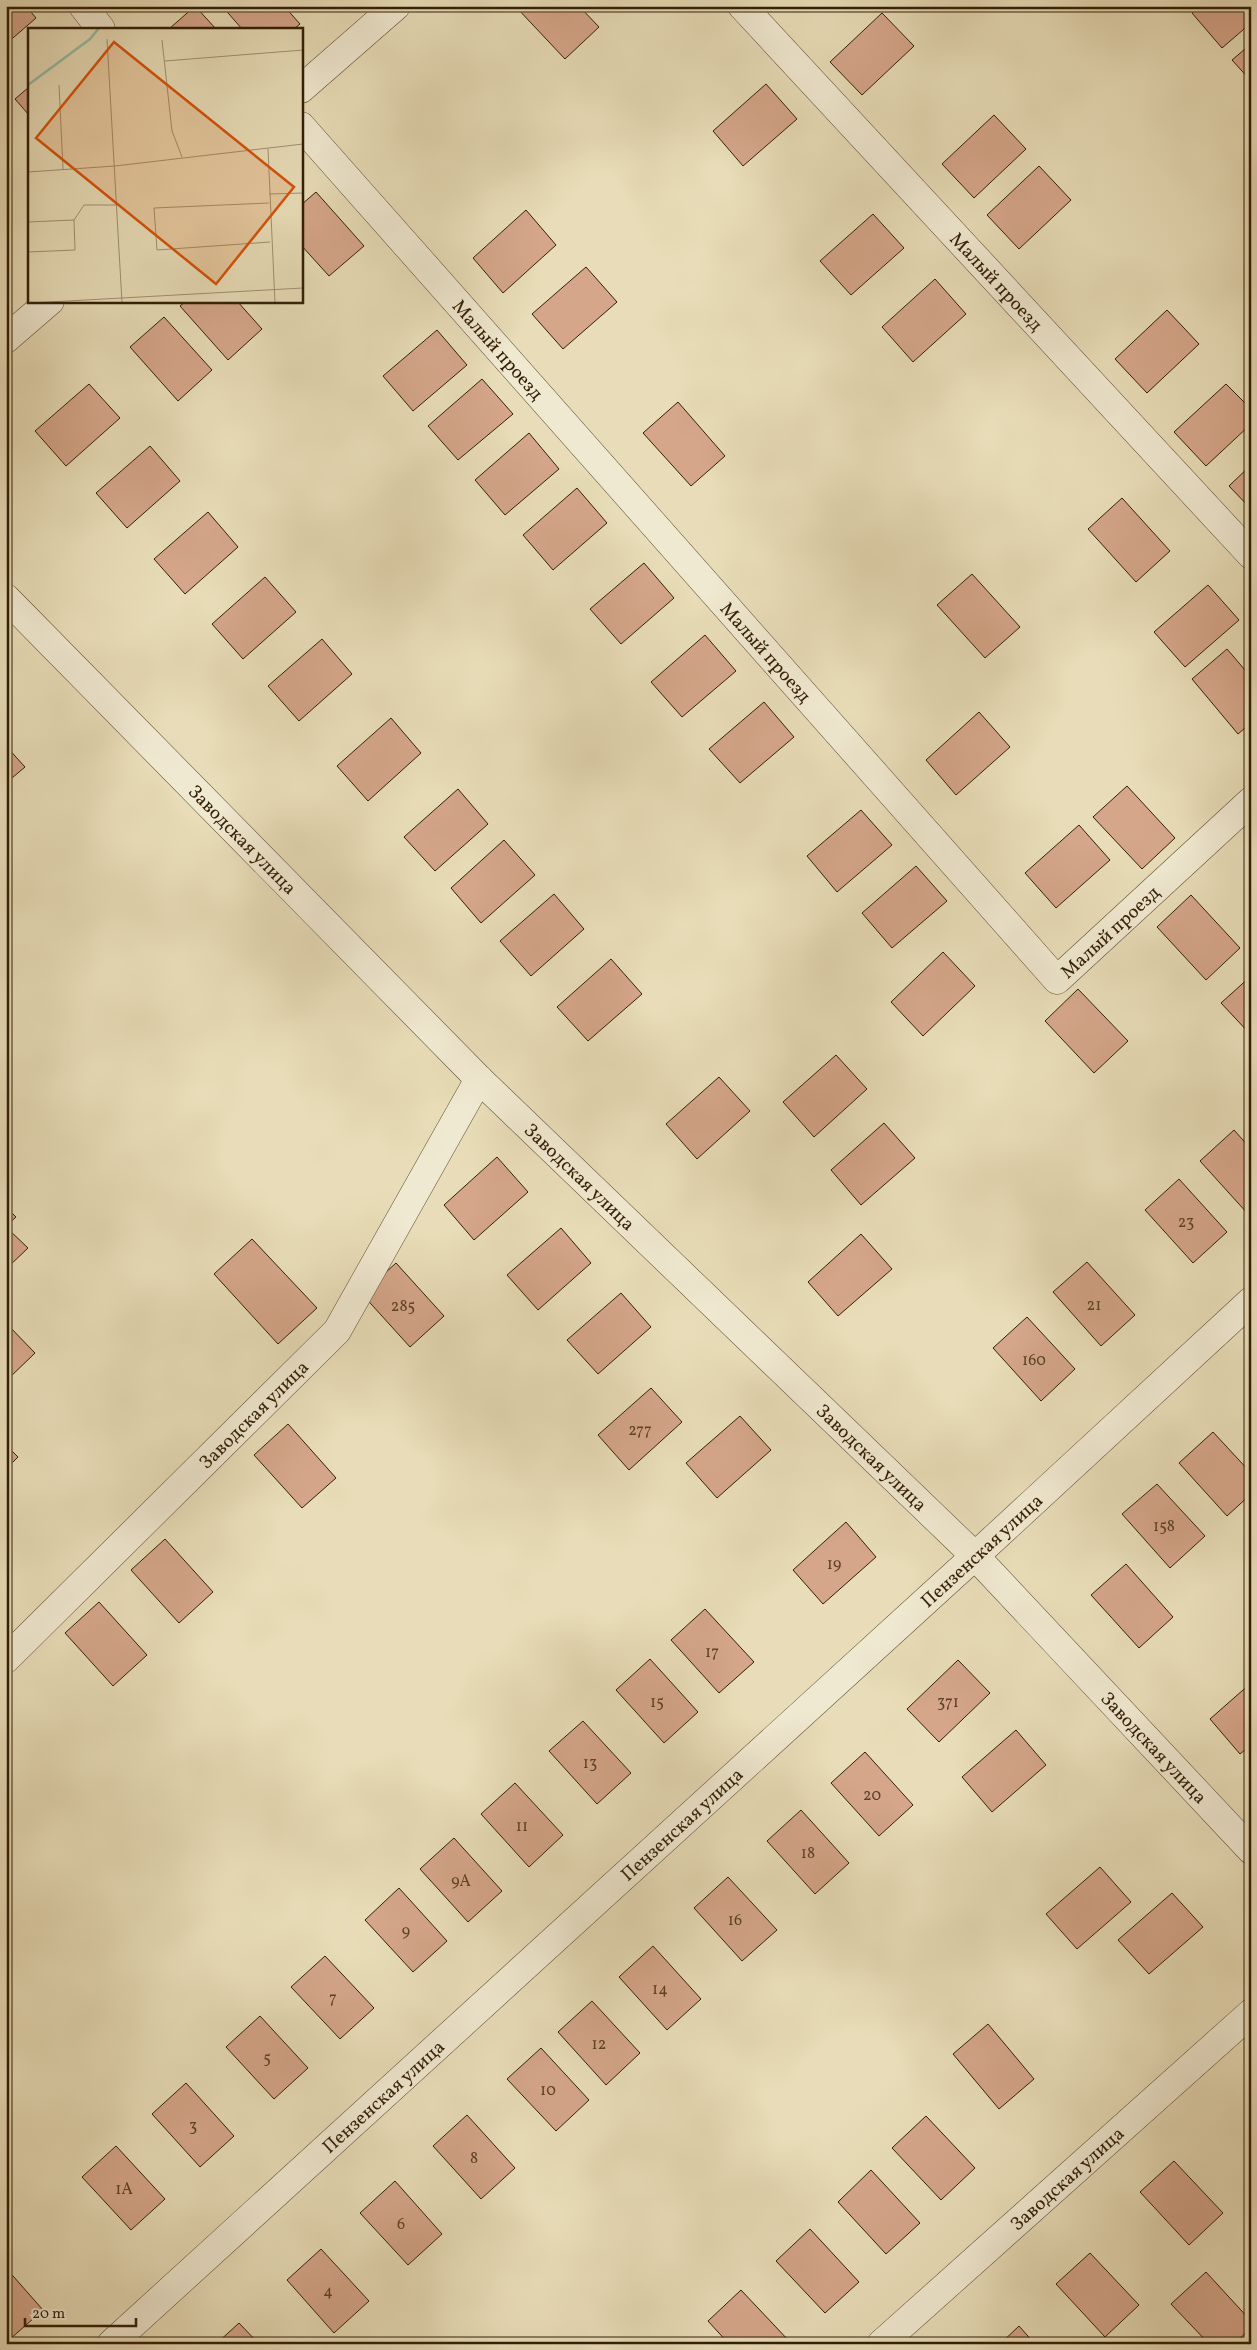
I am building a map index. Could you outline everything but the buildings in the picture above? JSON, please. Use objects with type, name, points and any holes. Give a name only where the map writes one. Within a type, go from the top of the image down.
[{"type":"street","points":[[83,6],[100,28]]},
{"type":"street","points":[[302,88],[396,6]]},
{"type":"street","name":"Малый проезд","points":[[742,6],[1251,556]]},
{"type":"street","name":"Малый проезд","points":[[302,127],[1056,980],[1251,801]]},
{"type":"street","points":[[6,339],[49,302]]},
{"type":"street","name":"Заводская улица","points":[[6,598],[479,1079],[975,1556],[1251,1850]]},
{"type":"street","name":"Заводская улица","points":[[6,1659],[337,1331],[479,1079]]},
{"type":"street","name":"Пензенская улица","points":[[111,2344],[975,1556],[1251,1301]]},
{"type":"street","name":"Заводская улица","points":[[881,2344],[1251,2013]]}]
